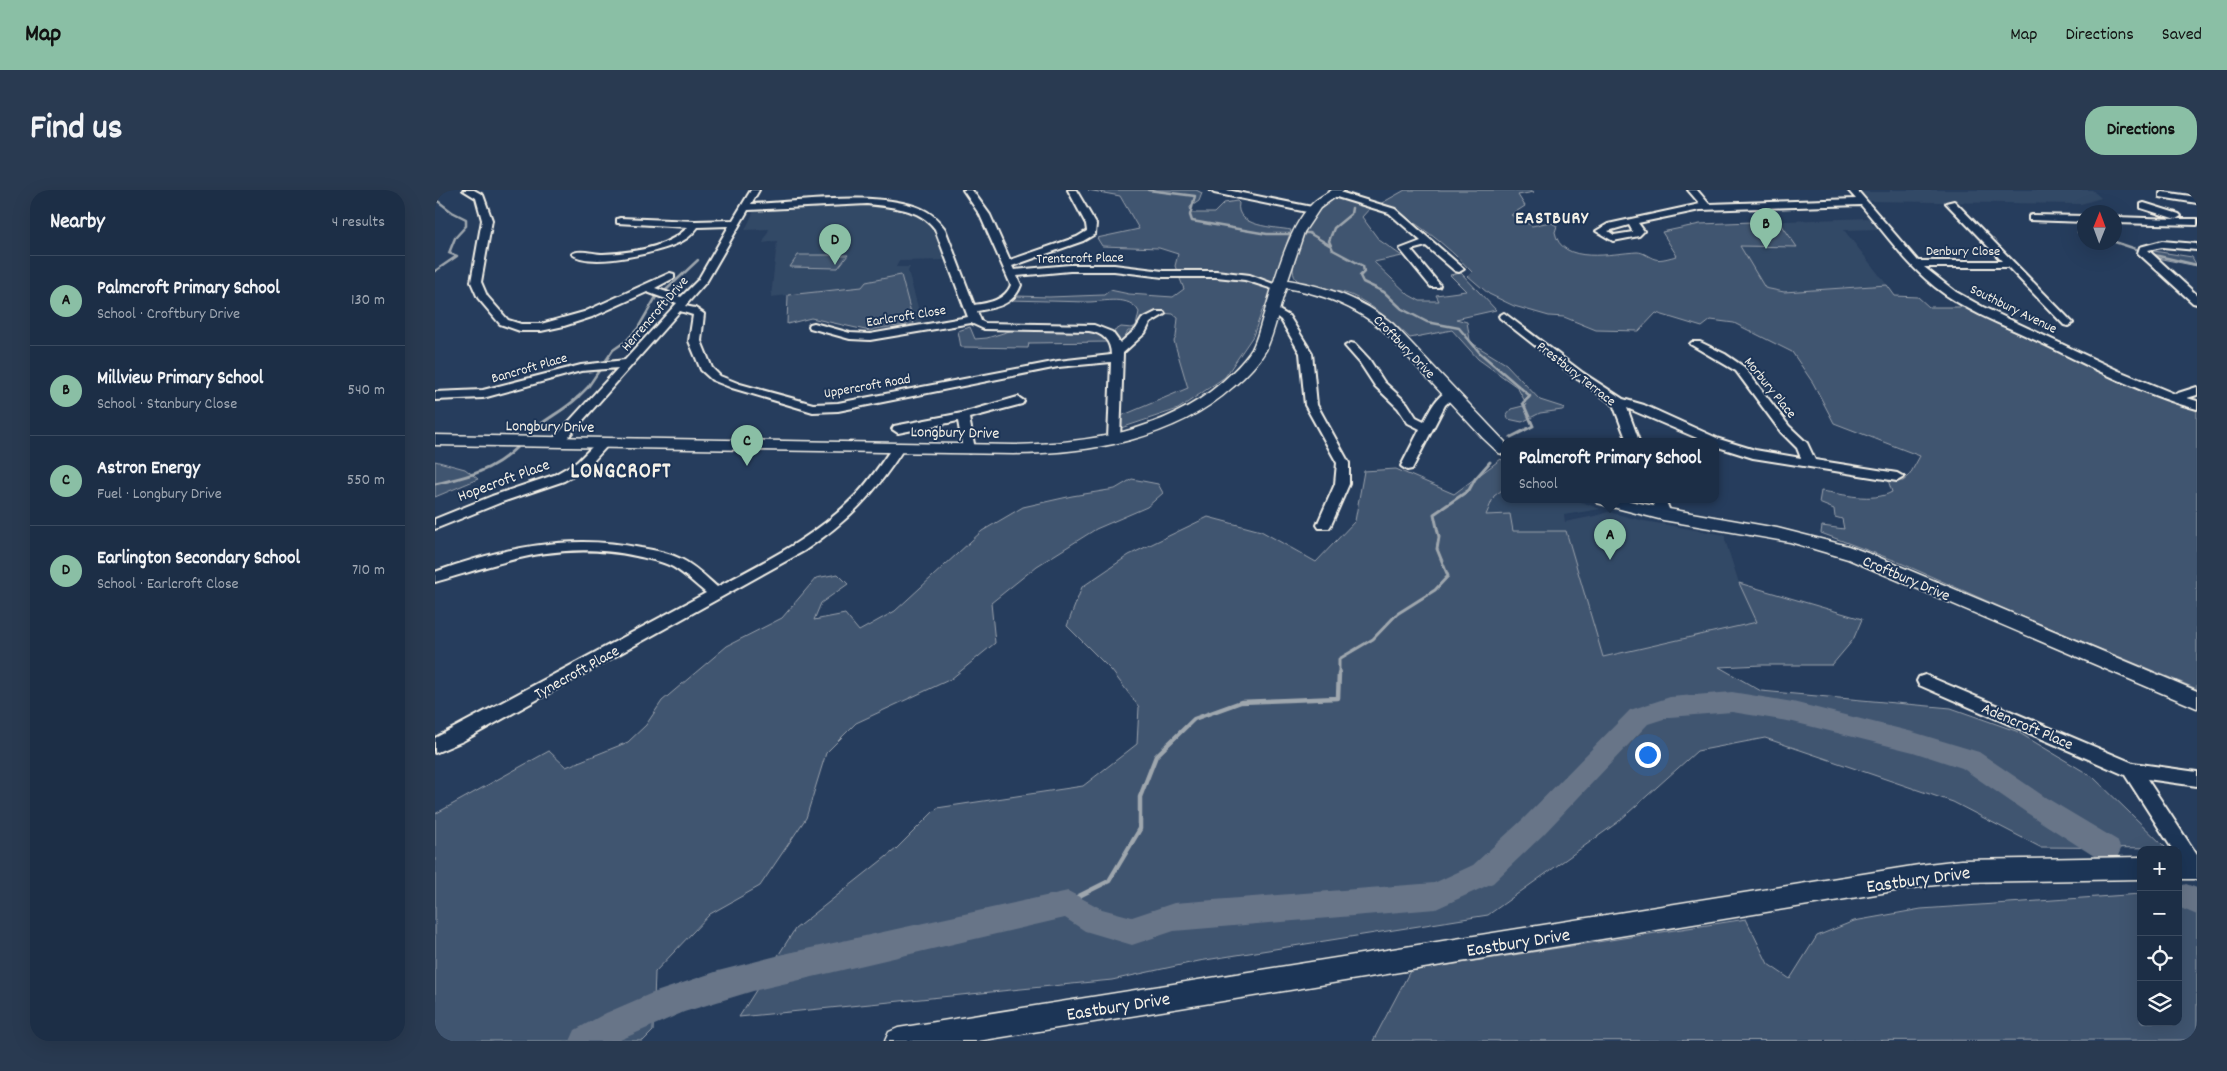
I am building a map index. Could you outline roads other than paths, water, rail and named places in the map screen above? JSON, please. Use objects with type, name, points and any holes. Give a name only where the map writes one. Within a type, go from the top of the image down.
[{"type":"street","points":[[467,190],[481,197],[487,220],[476,282],[478,291],[503,321],[519,327],[555,325],[592,313],[670,276]]},
{"type":"street","name":"Herrencroft Drive","points":[[557,442],[702,281],[755,190]]},
{"type":"street","points":[[967,190],[985,215],[1010,268],[1080,240],[1092,232],[1091,224],[1072,190]]},
{"type":"street","points":[[1215,190],[1313,210]]},
{"type":"street","points":[[1692,190],[1706,206]]},
{"type":"street","name":"Southbury Avenue","points":[[1852,190],[1916,264],[1945,289],[1985,312],[2114,374],[2173,398],[2197,405]]},
{"type":"street","points":[[1336,192],[1387,209],[1399,216],[1459,269]]},
{"type":"street","name":"Longbury Drive","points":[[435,440],[898,448],[929,445],[969,449],[1051,448],[1092,444],[1114,439],[1169,421],[1205,403],[1224,390],[1240,375],[1259,349],[1292,244],[1303,223],[1313,210],[1336,192]]},
{"type":"street","points":[[2163,195],[2197,200]]},
{"type":"street","name":"Earlcroft Close","points":[[746,207],[867,201],[892,204],[919,211],[934,221],[940,229],[974,317]]},
{"type":"street","points":[[1632,222],[1706,206],[1863,202]]},
{"type":"street","name":"Denbury Close","points":[[1951,203],[2068,324]]},
{"type":"street","points":[[2122,220],[2197,222],[2144,206]]},
{"type":"street","points":[[2032,218],[2077,219]]},
{"type":"street","points":[[620,221],[695,224],[737,223]]},
{"type":"street","points":[[577,254],[603,257],[635,252],[679,239],[695,224]]},
{"type":"street","points":[[1429,242],[1405,250],[1435,284]]},
{"type":"street","points":[[2197,247],[2155,245],[2143,249],[2143,253],[2197,301]]},
{"type":"street","name":"Denbury Close","points":[[1916,264],[2010,264]]},
{"type":"street","name":"Earlcroft Close","points":[[814,326],[849,336],[870,337],[974,317],[991,305],[1010,297],[1016,285],[1010,268]]},
{"type":"street","name":"Trentcroft Place","points":[[1010,268],[1093,268],[1246,277],[1280,286]]},
{"type":"street","name":"Croftbury Drive","points":[[1280,286],[1321,290],[1353,302],[1370,311],[1388,327],[1488,435],[1501,446]]},
{"type":"street","points":[[646,288],[682,305]]},
{"type":"street","name":"Uppercroft Road","points":[[682,305],[699,314],[695,340],[707,370],[716,378],[736,386],[813,408],[838,407],[1058,364],[1117,355]]},
{"type":"street","points":[[1272,309],[1285,318],[1306,352],[1311,405],[1343,463],[1342,484],[1323,525]]},
{"type":"street","points":[[1117,355],[1141,331],[1146,321],[1160,314]]},
{"type":"street","name":"Prestbury Terrace","points":[[1504,316],[1579,375],[1619,402],[1632,438]]},
{"type":"street","points":[[974,317],[980,336],[991,335],[1008,326],[1104,330],[1114,342],[1117,355],[1114,439]]},
{"type":"street","name":"Morbury Place","points":[[1696,344],[1740,368],[1785,428],[1803,446],[1810,463]]},
{"type":"street","points":[[1351,346],[1365,361],[1373,377],[1403,406],[1412,420],[1427,427]]},
{"type":"street","name":"Bancroft Place","points":[[435,396],[483,394],[566,371],[630,362]]},
{"type":"street","points":[[2173,398],[2197,391]]},
{"type":"street","points":[[1407,466],[1440,403],[1451,394]]},
{"type":"street","points":[[898,429],[963,416],[1018,402]]},
{"type":"street","points":[[1619,402],[1640,408],[1705,438]]},
{"type":"street","points":[[963,416],[969,449]]},
{"type":"street","name":"Hopecroft Place","points":[[435,524],[497,499],[559,478],[582,465],[603,443]]},
{"type":"street","points":[[1719,444],[1753,454],[1897,477]]},
{"type":"street","name":"Tynecroft Place","points":[[435,746],[457,736],[788,555],[832,524],[868,490],[898,448]]},
{"type":"street","name":"Croftbury Drive","points":[[1636,503],[1661,506],[1805,540],[1843,551],[2197,700]]},
{"type":"street","points":[[435,577],[490,560],[536,549],[575,544],[610,546],[638,551],[679,564],[716,594]]},
{"type":"street","name":"Adencroft Place","points":[[1925,681],[2131,770],[2197,779]]},
{"type":"street","points":[[2131,770],[2190,868]]},
{"type":"street","name":"Eastbury Drive","points":[[898,1041],[1919,876],[1977,870],[2137,868]]},
{"type":"waterway","points":[[1148,190],[1195,196],[1190,215],[1192,221],[1267,234],[1289,234]]},
{"type":"waterway","points":[[435,199],[452,212],[466,219],[466,226],[455,238],[449,253],[457,256],[435,271]]},
{"type":"waterway","points":[[1352,208],[1351,214],[1334,228],[1329,241],[1333,250],[1363,266],[1364,272],[1360,276],[1363,282],[1384,292],[1402,309],[1427,322],[1459,328],[1480,353],[1530,396],[1523,403],[1533,426],[1511,437]]},
{"type":"waterway","points":[[1304,233],[1309,233],[1331,246]]},
{"type":"waterway","points":[[2122,244],[2136,249]]},
{"type":"waterway","points":[[2150,254],[2197,265]]},
{"type":"waterway","points":[[665,291],[698,260]]},
{"type":"waterway","points":[[578,397],[588,387],[613,350],[626,341],[638,328],[656,297]]},
{"type":"waterway","points":[[527,436],[578,397]]},
{"type":"waterway","points":[[435,484],[479,472],[499,462],[517,447]]},
{"type":"waterway","points":[[1339,673],[1339,659],[1373,639],[1397,614],[1435,590],[1448,576],[1437,549],[1439,537],[1434,514],[1469,490],[1475,479],[1490,462]]},
{"type":"waterway","points":[[1068,904],[1075,898],[1109,881],[1140,829],[1140,797],[1156,756],[1194,719],[1241,702],[1338,698],[1339,673]]},
{"type":"waterway","points":[[586,1041],[650,1009],[753,976],[1068,904],[1095,921],[1132,931],[1174,917],[1436,896],[1483,874],[1533,827],[1639,717],[1670,707],[1732,702],[1793,712],[1913,742],[1970,760],[2036,805],[2107,849]]},
{"type":"waterway","points":[[2186,897],[2197,902]]},
{"type":"place","name":"Millview Primary School","points":[[1766,249]]},
{"type":"place","name":"Earlington Secondary School","points":[[835,265]]},
{"type":"place","name":"Astron Energy","points":[[747,466]]},
{"type":"place","name":"Palmcroft Primary School","points":[[1610,560]]},
{"type":"district","name":"EASTBURY","points":[[1552,217]]},
{"type":"district","name":"LONGCROFT","points":[[621,470]]}]
